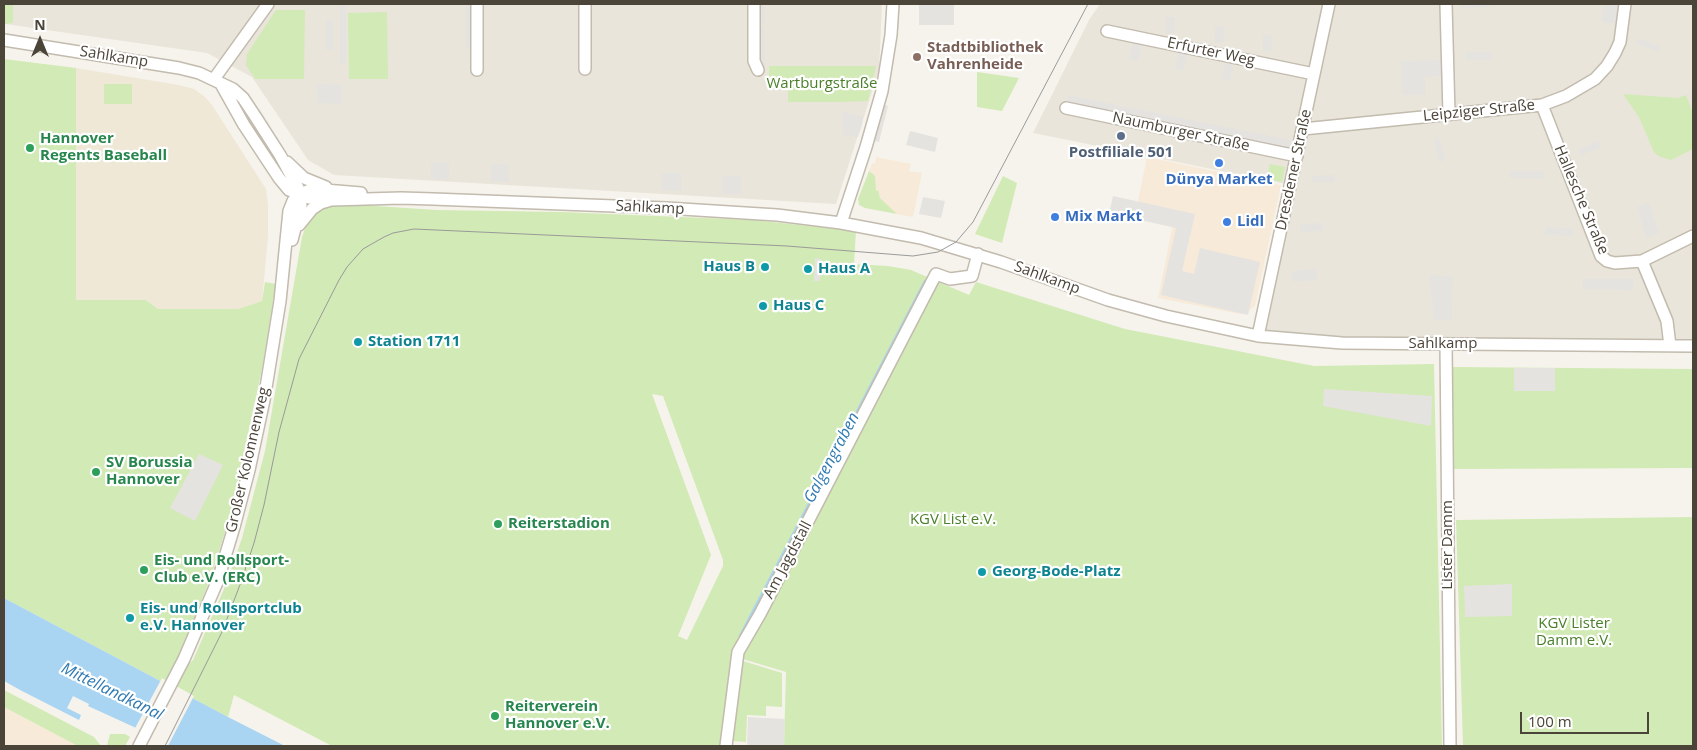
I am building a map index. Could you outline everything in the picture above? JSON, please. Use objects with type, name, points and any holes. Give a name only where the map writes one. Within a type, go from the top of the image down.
[{"type":"street","points":[[268,4],[217,81],[279,178],[290,190],[300,194]]},
{"type":"street","points":[[477,4],[477,70]]},
{"type":"street","points":[[585,4],[585,69]]},
{"type":"street","points":[[754,4],[754,61],[758,70]]},
{"type":"street","points":[[841,223],[882,91],[891,35],[893,4]]},
{"type":"street","name":"Dresdener Straße","points":[[1258,336],[1329,4]]},
{"type":"street","points":[[1446,4],[1449,114]]},
{"type":"street","name":"Leipziger Straße","points":[[1303,129],[1542,105],[1581,89],[1595,79],[1607,66],[1620,42],[1624,4]]},
{"type":"street","name":"Erfurter Weg","points":[[1107,31],[1314,74]]},
{"type":"street","name":"Sahlkamp","points":[[4,40],[179,68],[217,81],[233,89],[243,98],[280,155],[300,194],[313,189],[334,195],[726,211],[841,223],[920,238],[978,254],[1108,300],[1166,316],[1258,336],[1342,343],[1693,346]]},
{"type":"street","name":"Hallesche Straße","points":[[1542,105],[1601,256],[1607,261],[1615,263],[1642,261]]},
{"type":"street","name":"Naumburger Straße","points":[[1066,108],[1297,156]]},
{"type":"street","name":"Sahlkamp","points":[[280,155],[304,178],[334,195]]},
{"type":"street","name":"Großer Kolonnenweg","points":[[279,178],[289,211]]},
{"type":"street","name":"Großer Kolonnenweg","points":[[140,745],[176,676],[218,580],[239,508],[264,400],[283,275],[289,211],[294,199],[300,194]]},
{"type":"street","name":"Großer Kolonnenweg","points":[[283,275],[301,209],[300,194]]},
{"type":"street","points":[[294,233],[312,209],[334,195]]},
{"type":"street","points":[[1670,346],[1667,321],[1642,261],[1693,236]]},
{"type":"street","name":"Am Jagdstall","points":[[726,746],[738,652],[760,614],[936,274],[950,279],[972,276],[978,254]]},
{"type":"street","name":"Lister Damm","points":[[1446,344],[1450,746]]},
{"type":"shaded area","points":[[5,4],[882,4],[879,70],[836,204],[334,175],[308,160],[252,77],[207,53],[5,24]]},
{"type":"shaded area","points":[[466,4],[473,4],[474,47],[466,47]]},
{"type":"shaded area","points":[[757,4],[764,4],[765,24],[758,24]]},
{"type":"shaded area","points":[[919,4],[954,4],[954,25],[919,25]]},
{"type":"shaded area","points":[[1100,4],[1693,4],[1693,346],[1258,336],[1291,185],[1033,133],[1089,20]]},
{"type":"shaded area","points":[[1462,4],[1490,4],[1490,7],[1462,8]]},
{"type":"shaded area","points":[[1603,4],[1617,4],[1616,23],[1602,23]]},
{"type":"shaded area","points":[[340,5],[346,5],[346,63],[340,63]]},
{"type":"shaded area","points":[[1166,17],[1175,17],[1175,33],[1166,34]]},
{"type":"shaded area","points":[[326,20],[333,20],[334,50],[326,50]]},
{"type":"shaded area","points":[[1215,26],[1224,26],[1224,42],[1215,43]]},
{"type":"shaded area","points":[[757,27],[764,27],[765,66],[758,66]]},
{"type":"shaded area","points":[[1263,35],[1272,35],[1272,51],[1263,51]]},
{"type":"shaded area","points":[[1638,38],[1660,46],[1658,52],[1636,44]]},
{"type":"shaded area","points":[[1133,40],[1142,42],[1138,61],[1129,59]]},
{"type":"shaded area","points":[[1179,50],[1188,51],[1184,71],[1175,69]]},
{"type":"shaded area","points":[[1466,52],[1491,52],[1491,60],[1466,60]]},
{"type":"shaded area","points":[[1226,60],[1234,62],[1230,81],[1222,79]]},
{"type":"shaded area","points":[[1440,60],[1441,76],[1425,77],[1425,95],[1402,95],[1401,61]]},
{"type":"shaded area","points":[[76,68],[194,89],[212,105],[266,189],[268,237],[262,301],[238,309],[158,309],[146,300],[76,300]]},
{"type":"shaded area","points":[[317,84],[342,85],[342,104],[317,103]]},
{"type":"shaded area","points":[[1068,95],[1291,140],[1289,149],[1067,104]]},
{"type":"shaded area","points":[[883,104],[888,106],[879,142],[874,141]]},
{"type":"shaded area","points":[[842,111],[863,117],[858,137],[843,135]]},
{"type":"shaded area","points":[[910,131],[938,138],[935,152],[906,145]]},
{"type":"shaded area","points":[[1439,138],[1445,161],[1439,162],[1434,140]]},
{"type":"shaded area","points":[[1599,141],[1601,148],[1581,155],[1578,149]]},
{"type":"shaded area","points":[[876,157],[911,164],[909,171],[922,173],[913,217],[897,214],[880,198],[869,171],[872,163],[875,164]]},
{"type":"shaded area","points":[[1147,157],[1281,185],[1255,306],[1249,311],[1240,314],[1158,298],[1175,214],[1137,206]]},
{"type":"shaded area","points":[[431,162],[449,162],[449,180],[431,179]]},
{"type":"shaded area","points":[[491,164],[509,164],[509,182],[491,182]]},
{"type":"shaded area","points":[[1510,171],[1544,171],[1544,179],[1510,178]]},
{"type":"shaded area","points":[[662,173],[681,173],[681,191],[662,190]]},
{"type":"shaded area","points":[[1335,175],[1335,182],[1313,183],[1312,176]]},
{"type":"shaded area","points":[[722,176],[741,176],[741,194],[722,194]]},
{"type":"shaded area","points":[[1113,196],[1195,214],[1182,271],[1194,274],[1200,248],[1260,262],[1248,315],[1161,295],[1176,228],[1109,213]]},
{"type":"shaded area","points":[[923,197],[945,201],[941,218],[919,214]]},
{"type":"shaded area","points":[[1649,203],[1659,233],[1646,238],[1637,207]]},
{"type":"shaded area","points":[[1322,223],[1323,231],[1300,232],[1300,224]]},
{"type":"shaded area","points":[[1546,227],[1573,228],[1573,236],[1545,235]]},
{"type":"shaded area","points":[[815,258],[821,259],[820,281],[814,281]]},
{"type":"shaded area","points":[[1317,269],[1317,280],[1293,282],[1292,271]]},
{"type":"shaded area","points":[[1429,275],[1453,276],[1452,320],[1434,320]]},
{"type":"shaded area","points":[[1583,279],[1633,279],[1633,290],[1583,289]]},
{"type":"shaded area","points":[[1514,368],[1555,368],[1555,391],[1514,391]]},
{"type":"shaded area","points":[[1324,389],[1432,396],[1431,426],[1323,406]]},
{"type":"shaded area","points":[[199,454],[223,465],[195,521],[170,508]]},
{"type":"shaded area","points":[[1512,584],[1512,616],[1465,617],[1464,586]]},
{"type":"shaded area","points":[[4,707],[79,746],[4,746]]},
{"type":"shaded area","points":[[748,717],[785,719],[784,746],[748,746]]},
{"type":"green space","points":[[5,4],[13,4],[13,23],[5,24]]},
{"type":"green space","points":[[276,10],[305,10],[304,79],[255,79],[246,65],[247,54]]},
{"type":"green space","points":[[387,12],[388,79],[349,79],[348,13]]},
{"type":"green space","name":"KGV List e.V.","points":[[4,59],[76,68],[76,300],[146,300],[158,309],[238,309],[262,301],[265,282],[276,284],[262,369],[231,512],[211,577],[185,641],[177,675],[193,660],[227,582],[242,538],[265,451],[302,237],[306,226],[315,212],[332,205],[753,220],[856,231],[854,264],[888,266],[911,270],[969,295],[976,282],[1125,329],[1314,366],[1434,364],[1442,746],[784,746],[786,672],[736,657],[723,746],[332,746],[234,695],[228,717],[4,598]],"holes":[[[652,394],[663,396],[723,560],[723,566],[687,640],[678,636],[711,555]]]},
{"type":"green space","name":"Wartburgstraße","points":[[769,66],[876,66],[868,101],[788,102],[788,86],[769,86]]},
{"type":"green space","points":[[977,72],[1019,78],[1002,111],[977,107]]},
{"type":"green space","points":[[104,84],[132,84],[132,104],[104,104]]},
{"type":"green space","points":[[1623,94],[1678,98],[1686,95],[1693,114],[1693,149],[1671,160],[1658,156],[1654,152],[1639,117]]},
{"type":"green space","points":[[1270,164],[1285,167],[1282,182],[1267,179]]},
{"type":"green space","points":[[869,171],[875,176],[876,191],[878,190],[880,198],[897,214],[865,208],[859,205],[858,199]]},
{"type":"green space","points":[[1003,176],[1017,183],[1002,243],[975,234]]},
{"type":"green space","points":[[1451,367],[1693,369],[1693,468],[1451,469]]},
{"type":"green space","name":"KGV Lister Damm e.V.","points":[[1693,517],[1693,746],[1463,746],[1456,520]]},
{"type":"green space","points":[[743,661],[782,673],[782,707],[766,706],[766,716],[747,715],[746,742],[733,741]]},
{"type":"green space","points":[[4,690],[94,737],[101,746],[78,746],[4,707]]},
{"type":"green space","points":[[110,734],[125,734],[130,737],[125,746],[107,746]]},
{"type":"water","name":"Mittellandkanal","points":[[4,598],[285,746],[170,746],[88,706],[89,704],[73,696],[67,708],[81,715],[79,720],[22,691],[4,681]]},
{"type":"pier","points":[[162,678],[194,696],[168,746],[134,730]]},
{"type":"waterway","name":"Galgengraben","points":[[740,636],[925,281]]},
{"type":"tram line","points":[[165,746],[222,632],[241,582],[264,505],[279,432],[299,359],[339,280],[347,267],[363,249],[393,233],[414,229],[787,246],[913,256],[938,252],[956,242],[973,222],[1088,4]]},
{"type":"place","name":"Stadtbibliothek Vahrenheide","points":[[917,57]]},
{"type":"place","name":"Postfiliale 501","points":[[1121,136]]},
{"type":"place","name":"Hannover Regents Baseball","points":[[30,148]]},
{"type":"place","name":"Dünya Market","points":[[1219,163]]},
{"type":"place","name":"Mix Markt","points":[[1055,217]]},
{"type":"place","name":"Lidl","points":[[1227,222]]},
{"type":"place","name":"Haus B","points":[[765,267]]},
{"type":"place","name":"Haus A","points":[[808,269]]},
{"type":"place","name":"Haus C","points":[[763,306]]},
{"type":"place","name":"Station 1711","points":[[358,342]]},
{"type":"place","name":"SV Borussia Hannover","points":[[96,472]]},
{"type":"place","name":"Reiterstadion","points":[[498,524]]},
{"type":"place","name":"Eis- und Rollsport- Club e.V. (ERC)","points":[[144,570]]},
{"type":"place","name":"Georg-Bode-Platz","points":[[982,572]]},
{"type":"place","name":"Eis- und Rollsportclub e.V. Hannover","points":[[130,618]]},
{"type":"place","name":"Reiterverein Hannover e.V.","points":[[495,716]]}]
